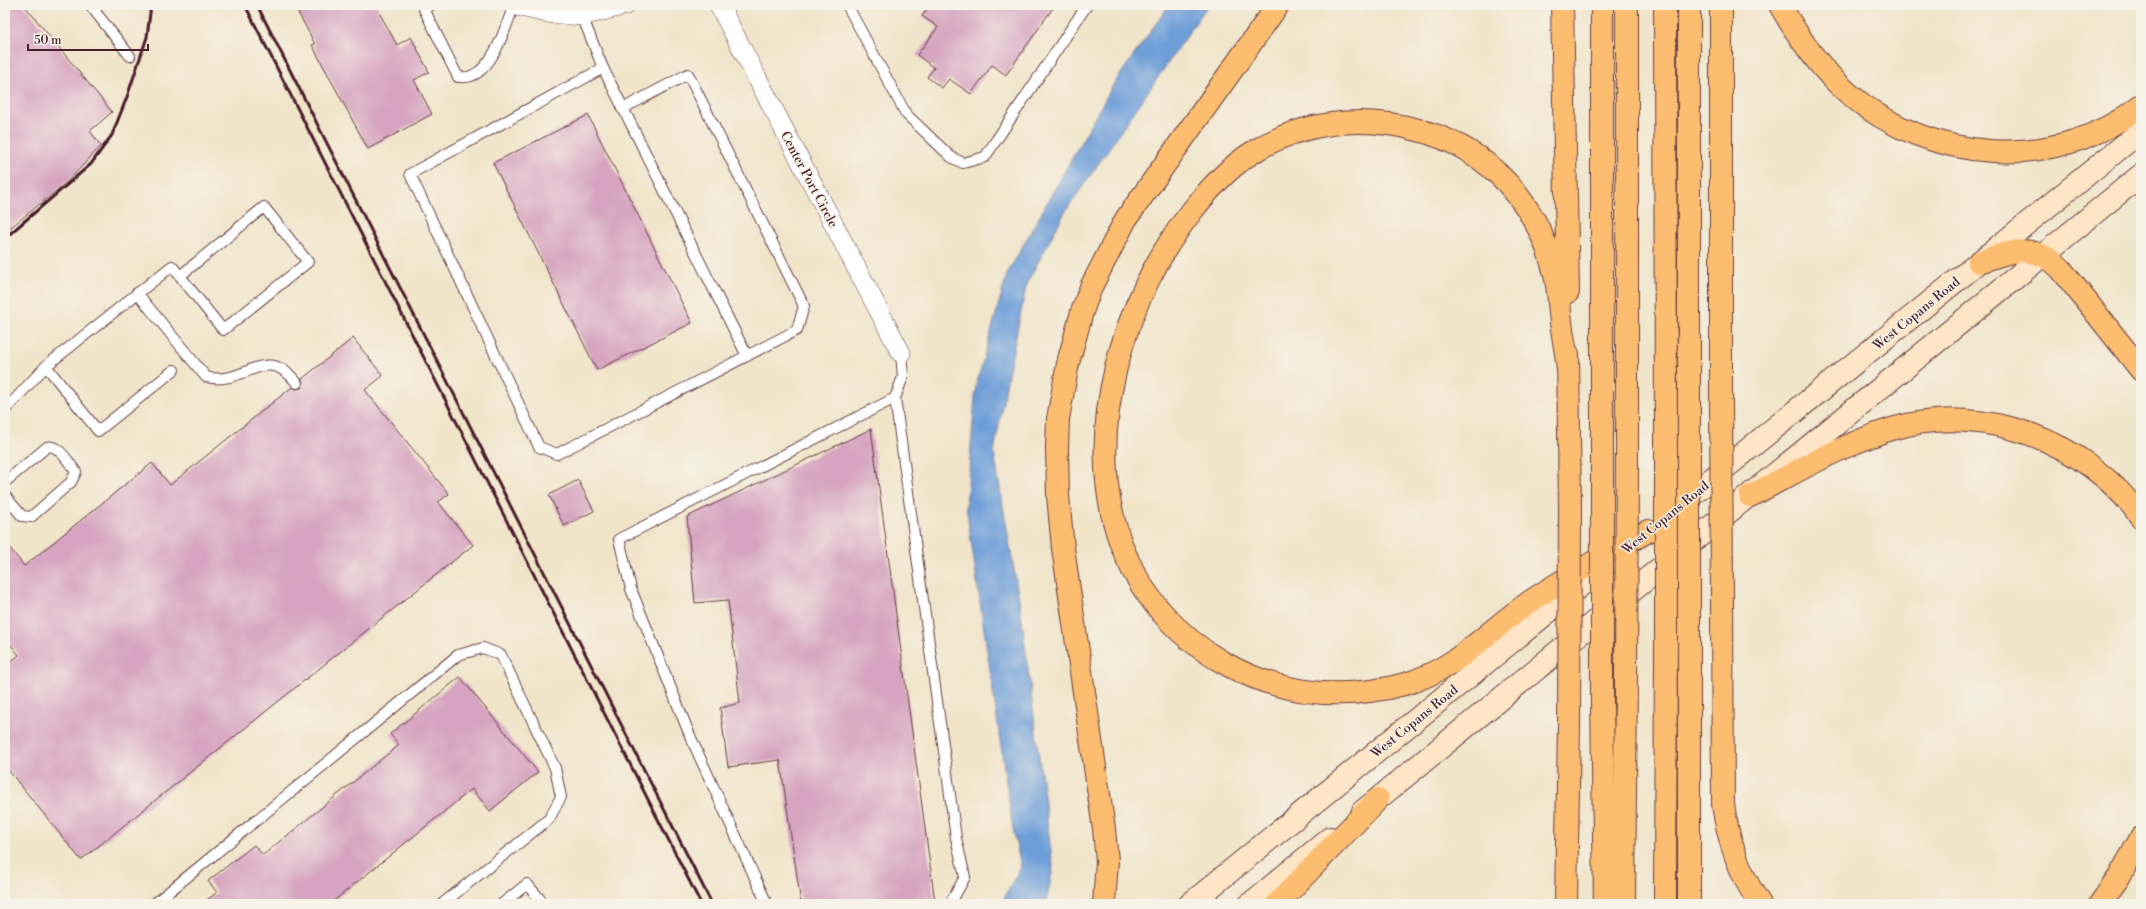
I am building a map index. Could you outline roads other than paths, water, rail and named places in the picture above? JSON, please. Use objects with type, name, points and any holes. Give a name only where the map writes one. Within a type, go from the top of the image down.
[{"type":"highway","points":[[1104,904],[1108,861],[1063,548],[1058,496],[1058,419],[1068,363],[1082,312],[1091,287],[1126,219],[1278,5]]},
{"type":"highway","points":[[1562,5],[1568,302],[1570,510],[1566,904]]},
{"type":"highway","points":[[1602,5],[1602,699],[1605,904]]},
{"type":"highway","points":[[1624,904],[1627,468],[1627,5]]},
{"type":"highway","points":[[1665,5],[1665,904]]},
{"type":"highway","points":[[1688,904],[1689,5]]},
{"type":"highway","points":[[1721,5],[1721,786],[1723,810],[1735,857],[1742,874],[1760,904]]},
{"type":"highway","points":[[1780,5],[1809,49],[1847,92],[1876,114],[1900,128],[1940,143],[1991,152],[2046,149],[2080,139],[2110,127],[2141,105]]},
{"type":"highway","points":[[1568,368],[1557,283],[1540,230],[1517,194],[1497,172],[1484,161],[1445,139],[1427,132],[1391,123],[1335,123],[1299,131],[1282,137],[1251,154],[1239,163],[1199,202],[1164,251],[1141,294],[1131,318],[1113,384],[1106,458],[1110,503],[1120,541],[1128,561],[1148,595],[1172,625],[1217,659],[1271,684],[1307,692],[1345,694],[1365,692],[1407,683],[1444,667],[1459,658],[1531,600],[1648,531]]},
{"type":"highway","points":[[1979,262],[2016,251],[2043,255],[2061,269],[2141,370]]},
{"type":"highway","points":[[1750,496],[1841,449],[1876,434],[1920,423],[1959,420],[2008,427],[2027,432],[2062,448],[2080,458],[2108,480],[2141,517]]},
{"type":"highway","points":[[1276,904],[1378,799]]},
{"type":"highway","points":[[2100,904],[2119,877],[2141,838]]},
{"type":"main road","name":"West Copans Road","points":[[1190,904],[2141,131]]},
{"type":"main road","points":[[1250,904],[2141,175]]},
{"type":"street","points":[[513,5],[547,13],[582,16],[626,5]]},
{"type":"street","name":"Center Port Circle","points":[[719,5],[901,353]]},
{"type":"lane","points":[[90,5],[130,56]]},
{"type":"lane","points":[[431,5],[424,9],[458,77],[470,76],[486,65],[499,43],[513,5]]},
{"type":"lane","points":[[847,5],[906,114],[951,158],[963,163],[985,157],[1087,5]]},
{"type":"lane","points":[[582,16],[602,68],[747,356]]},
{"type":"lane","points":[[602,68],[410,174],[539,447],[557,454],[797,330],[804,306],[688,74],[622,109]]},
{"type":"lane","points":[[5,410],[46,366],[172,266],[223,330],[308,262],[264,207],[180,276]]},
{"type":"lane","points":[[138,293],[206,377],[217,380],[232,378],[265,365],[276,366],[289,372],[297,383]]},
{"type":"lane","points":[[901,353],[903,377],[895,398],[956,838],[965,877],[950,904]]},
{"type":"lane","points":[[46,366],[98,431],[174,370]]},
{"type":"lane","points":[[767,904],[691,738],[648,632],[631,589],[619,539],[895,398]]},
{"type":"lane","points":[[5,482],[47,447],[51,446],[56,448],[76,472],[71,482],[31,517],[22,516],[5,496]]},
{"type":"lane","points":[[154,904],[458,655],[483,648],[501,655],[555,768],[561,797],[549,819],[442,904]]},
{"type":"lane","points":[[502,904],[527,884],[544,904]]},
{"type":"water","points":[[1169,5],[1208,5],[1065,212],[1027,283],[1007,380],[994,453],[1020,605],[1053,867],[1046,904],[1001,904],[1021,867],[1013,829],[966,506],[976,386],[1007,274],[1113,85]]},
{"type":"railway","points":[[5,238],[91,164],[112,135],[127,97],[147,37],[151,5]]},
{"type":"railway","points":[[245,5],[701,904]]},
{"type":"railway","points":[[257,5],[712,904]]}]
